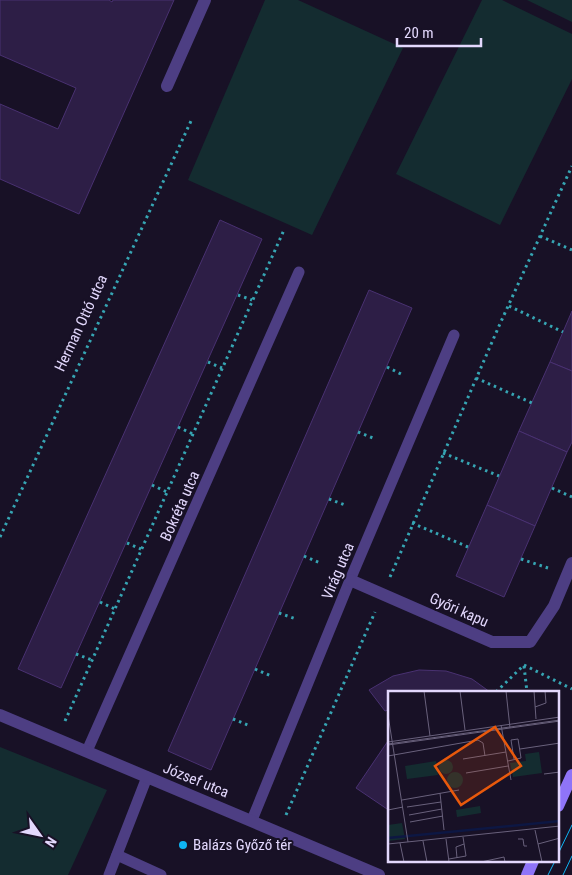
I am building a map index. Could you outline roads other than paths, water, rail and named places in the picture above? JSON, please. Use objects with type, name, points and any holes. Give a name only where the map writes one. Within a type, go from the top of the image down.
[{"type":"street","points":[[166,86],[205,0]]},
{"type":"street","name":"Győri kapu","points":[[350,580],[492,642],[530,642],[554,606],[570,569]]},
{"type":"street","name":"József utca","points":[[0,714],[379,875]]},
{"type":"street","points":[[560,802],[572,775]]},
{"type":"street","points":[[527,875],[533,862]]},
{"type":"lane","name":"Bokréta utca","points":[[87,751],[299,272]]},
{"type":"lane","name":"Virág utca","points":[[252,820],[350,580],[454,335]]},
{"type":"lane","points":[[109,875],[147,777]]},
{"type":"lane","points":[[117,855],[161,875]]},
{"type":"tram line","points":[[560,850],[572,825]]},
{"type":"tram line","points":[[563,875],[572,856]]},
{"type":"tram line","points":[[548,875],[554,862]]},
{"type":"place","name":"Balázs Győző tér","points":[[183,845]]}]
